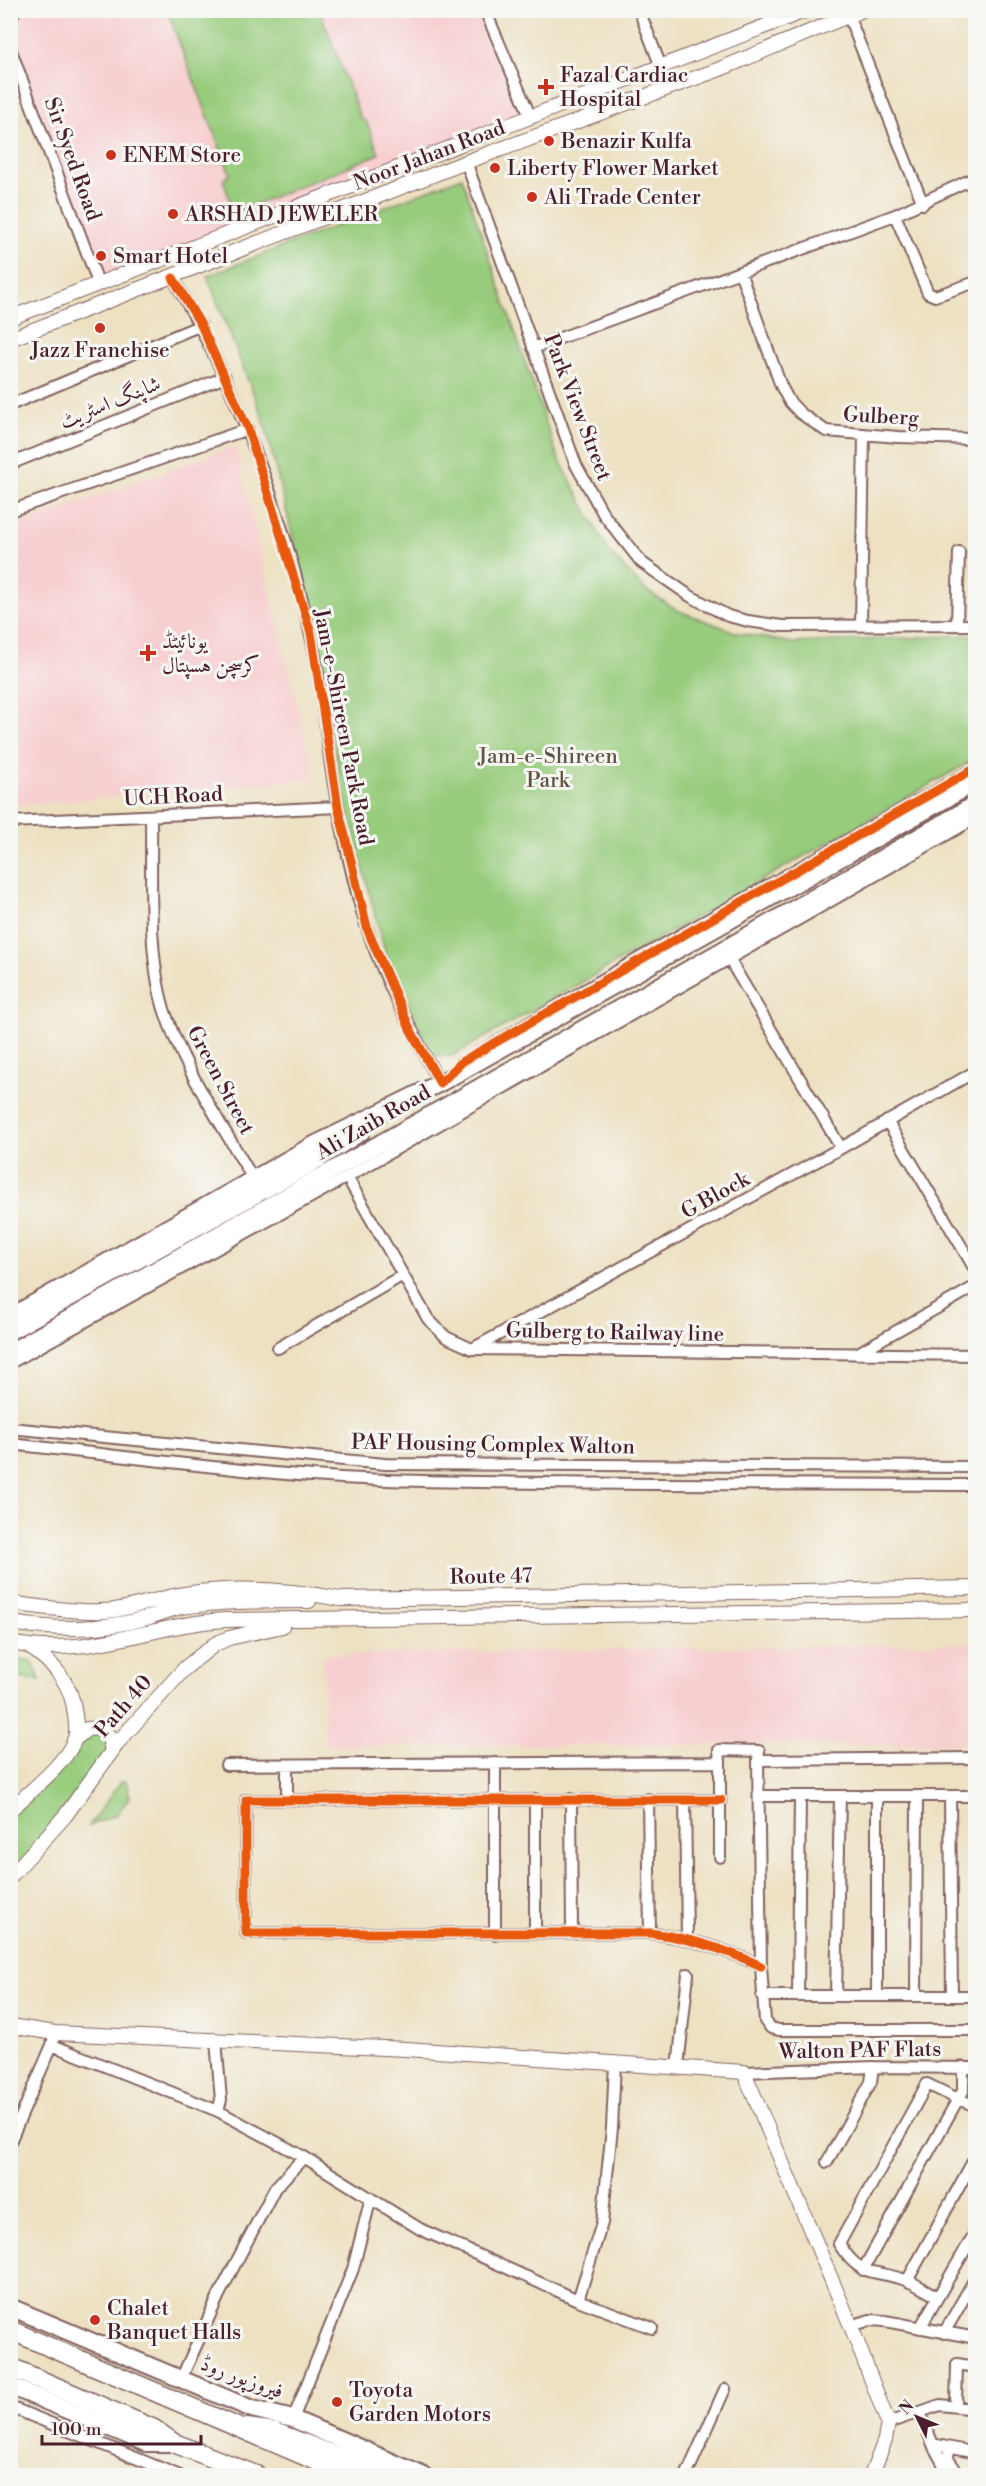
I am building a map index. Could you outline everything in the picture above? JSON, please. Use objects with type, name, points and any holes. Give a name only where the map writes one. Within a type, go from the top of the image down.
[{"type":"main road","name":"Ali Zaib Road","points":[[10,1317],[310,1147],[440,1083],[975,782]]},
{"type":"main road","name":"Ali Zaib Road","points":[[10,1352],[631,1002],[975,804]]},
{"type":"main road","points":[[10,1331],[309,1165],[440,1083]]},
{"type":"main road","name":"فیروزپور روڈ","points":[[10,2307],[252,2409],[293,2419],[424,2475]]},
{"type":"main road","points":[[10,2330],[125,2381],[352,2475]]},
{"type":"main road","points":[[10,2367],[154,2429],[174,2443],[237,2472],[258,2475]]},
{"type":"main road","points":[[10,2386],[146,2443],[174,2443]]},
{"type":"street","points":[[10,25],[14,10]]},
{"type":"street","points":[[485,10],[531,118]]},
{"type":"street","points":[[639,10],[661,67]]},
{"type":"street","name":"Noor Jahan Road","points":[[10,318],[531,118],[787,14],[807,10]]},
{"type":"street","name":"Noor Jahan Road","points":[[10,339],[173,278],[466,162],[720,69],[862,10]]},
{"type":"street","points":[[849,17],[923,204]]},
{"type":"street","name":"Sir Syed Road","points":[[10,48],[99,285]]},
{"type":"street","name":"Park View Street","points":[[466,162],[533,348],[589,492],[641,562],[690,596],[728,616],[782,626],[975,625]]},
{"type":"street","points":[[533,348],[895,215],[923,204],[975,177]]},
{"type":"street","points":[[895,215],[928,293],[935,296],[975,282]]},
{"type":"street","name":"Gulberg","points":[[740,272],[781,386],[789,401],[816,426],[826,431],[975,439]]},
{"type":"street","name":"Jam-e-Shireen Park Road","points":[[173,278],[201,325],[248,429],[311,633],[338,807],[368,930],[410,1029],[440,1083]]},
{"type":"street","points":[[10,405],[201,325]]},
{"type":"street","name":"شاپنگ اسٹریٹ","points":[[10,464],[225,377]]},
{"type":"street","points":[[10,511],[248,429]]},
{"type":"street","points":[[861,625],[864,434]]},
{"type":"street","points":[[957,625],[959,552]]},
{"type":"street","points":[[440,1083],[463,1061],[975,768]]},
{"type":"street","name":"UCH Road","points":[[10,822],[338,807]]},
{"type":"street","name":"Green Street","points":[[151,816],[154,955],[164,1008],[185,1061],[254,1179]]},
{"type":"street","points":[[10,1363],[347,1177],[975,818]]},
{"type":"street","points":[[729,959],[841,1148]]},
{"type":"street","name":"G Block","points":[[472,1349],[841,1148],[975,1071]]},
{"type":"street","points":[[887,1121],[975,1270]]},
{"type":"street","name":"Gulberg to Railway line","points":[[347,1177],[428,1319],[446,1337],[472,1349],[975,1355]]},
{"type":"street","points":[[278,1348],[403,1275]]},
{"type":"street","points":[[854,1355],[975,1286]]},
{"type":"street","name":"PAF Housing Complex Walton","points":[[10,1428],[385,1464],[975,1467]]},
{"type":"street","name":"PAF Housing Complex Walton","points":[[10,1444],[249,1469],[386,1480],[748,1486],[975,1485]]},
{"type":"street","name":"Route 47","points":[[10,1603],[50,1608],[114,1610],[191,1593],[242,1588],[306,1593],[341,1599],[975,1588]]},
{"type":"street","points":[[10,1623],[45,1629],[82,1629],[137,1621],[178,1608],[214,1603],[341,1599]]},
{"type":"street","name":"Route 47","points":[[10,1643],[28,1646],[95,1646],[208,1621],[975,1610]]},
{"type":"street","name":"Path 40","points":[[10,1877],[59,1824],[112,1750],[185,1668],[215,1644],[230,1638],[307,1620]]},
{"type":"street","name":"Path 40","points":[[10,1810],[61,1760],[76,1738],[74,1706],[70,1689],[45,1657],[28,1646]]},
{"type":"street","points":[[76,1738],[87,1729],[102,1728],[108,1735],[112,1750]]},
{"type":"street","points":[[720,1857],[720,1750],[759,1751],[761,1966],[765,2021],[771,2028],[779,2030],[975,2030]]},
{"type":"street","points":[[758,1760],[975,1758]]},
{"type":"street","points":[[226,1765],[720,1762]]},
{"type":"street","points":[[495,1763],[495,1934]]},
{"type":"street","points":[[287,1765],[287,1800]]},
{"type":"street","points":[[759,1796],[975,1796]]},
{"type":"street","points":[[798,1995],[800,1796]]},
{"type":"street","points":[[916,1996],[917,1796]]},
{"type":"street","points":[[950,1796],[952,1996]]},
{"type":"street","points":[[836,1995],[840,1797]]},
{"type":"street","points":[[877,1797],[877,1995]]},
{"type":"street","points":[[721,1800],[495,1798],[246,1800],[246,1933],[650,1933],[687,1938],[730,1951],[761,1966]]},
{"type":"street","points":[[534,1933],[535,1799]]},
{"type":"street","points":[[571,1799],[572,1933]]},
{"type":"street","points":[[648,1799],[650,1933]]},
{"type":"street","points":[[686,1800],[687,1938]]},
{"type":"street","points":[[678,2067],[688,1974]]},
{"type":"street","points":[[762,1995],[975,1996]]},
{"type":"street","points":[[10,2026],[53,2039],[218,2111],[304,2157],[370,2201],[420,2229],[578,2300],[652,2328]]},
{"type":"street","points":[[53,2039],[216,2040],[744,2072],[852,2326],[888,2423],[885,2440],[871,2475]]},
{"type":"street","points":[[10,2142],[53,2039]]},
{"type":"street","points":[[216,2040],[221,2100],[218,2111]]},
{"type":"street","points":[[578,2300],[602,2223],[612,2128],[615,2063]]},
{"type":"street","points":[[827,2162],[871,2082],[873,2067]]},
{"type":"street","name":"Walton PAF Flats","points":[[744,2072],[873,2067],[975,2068]]},
{"type":"street","points":[[863,2270],[963,2091],[963,2067]]},
{"type":"street","points":[[938,2297],[907,2281],[863,2270],[851,2263],[839,2244],[927,2084],[975,2106]]},
{"type":"street","points":[[907,2281],[975,2156]]},
{"type":"street","points":[[181,2379],[219,2295],[275,2188],[304,2157]]},
{"type":"street","points":[[293,2419],[353,2269],[370,2201]]},
{"type":"street","points":[[920,2328],[975,2231]]},
{"type":"street","points":[[944,2333],[975,2277]]},
{"type":"street","points":[[852,2326],[870,2320],[975,2338]]},
{"type":"street","points":[[956,2406],[957,2364],[975,2367]]},
{"type":"street","points":[[686,2475],[725,2389]]},
{"type":"street","points":[[888,2423],[940,2405],[975,2409]]},
{"type":"street","points":[[10,2406],[180,2475]]},
{"type":"street","points":[[252,2409],[350,2453],[370,2466]]},
{"type":"street","points":[[920,2412],[934,2447],[950,2475]]},
{"type":"street","points":[[238,2426],[275,2430],[393,2475]]},
{"type":"street","points":[[934,2447],[975,2453]]},
{"type":"street","points":[[949,2448],[948,2458],[960,2475]]},
{"type":"shaded area","points":[[14,11],[485,11],[529,116],[99,285],[11,48]]},
{"type":"shaded area","name":"یونائیٹڈ کرسچن ہسپتال","points":[[235,446],[315,779],[11,806],[11,527]]},
{"type":"shaded area","points":[[975,1643],[975,1744],[325,1746],[323,1655]]},
{"type":"green space","points":[[169,11],[320,11],[360,117],[367,123],[379,154],[234,213],[223,180],[230,174]]},
{"type":"green space","name":"Jam-e-Shireen Park","points":[[462,177],[557,455],[608,551],[645,590],[679,611],[738,633],[793,643],[975,635],[975,759],[452,1056],[432,1055],[387,959],[340,781],[316,630],[263,418],[207,276]]},
{"type":"green space","points":[[13,1658],[32,1661],[40,1680],[22,1679],[11,1666]]},
{"type":"green space","points":[[97,1727],[112,1750],[11,1877],[11,1810]]},
{"type":"green space","points":[[126,1781],[130,1797],[116,1815],[89,1826],[120,1782]]},
{"type":"cycle path","points":[[173,278],[201,325],[248,429],[311,633],[338,807],[368,931],[410,1029],[440,1083],[463,1061],[976,768]]},
{"type":"cycle path","points":[[721,1800],[246,1800],[246,1933],[650,1933],[707,1945],[761,1966]]},
{"type":"place","name":"Fazal Cardiac Hospital","points":[[546,87]]},
{"type":"place","name":"Benazir Kulfa","points":[[549,141]]},
{"type":"place","name":"ENEM Store","points":[[111,155]]},
{"type":"place","name":"Liberty Flower Market","points":[[495,168]]},
{"type":"place","name":"Ali Trade Center","points":[[532,197]]},
{"type":"place","name":"ARSHAD JEWELER","points":[[173,214]]},
{"type":"place","name":"Smart Hotel","points":[[101,256]]},
{"type":"place","name":"Jazz Franchise","points":[[100,328]]},
{"type":"place","name":"یونائیٹڈ کرسچن ہسپتال","points":[[148,653]]},
{"type":"place","name":"Chalet Banquet Halls","points":[[95,2320]]},
{"type":"place","name":"Toyota Garden Motors","points":[[337,2402]]}]
